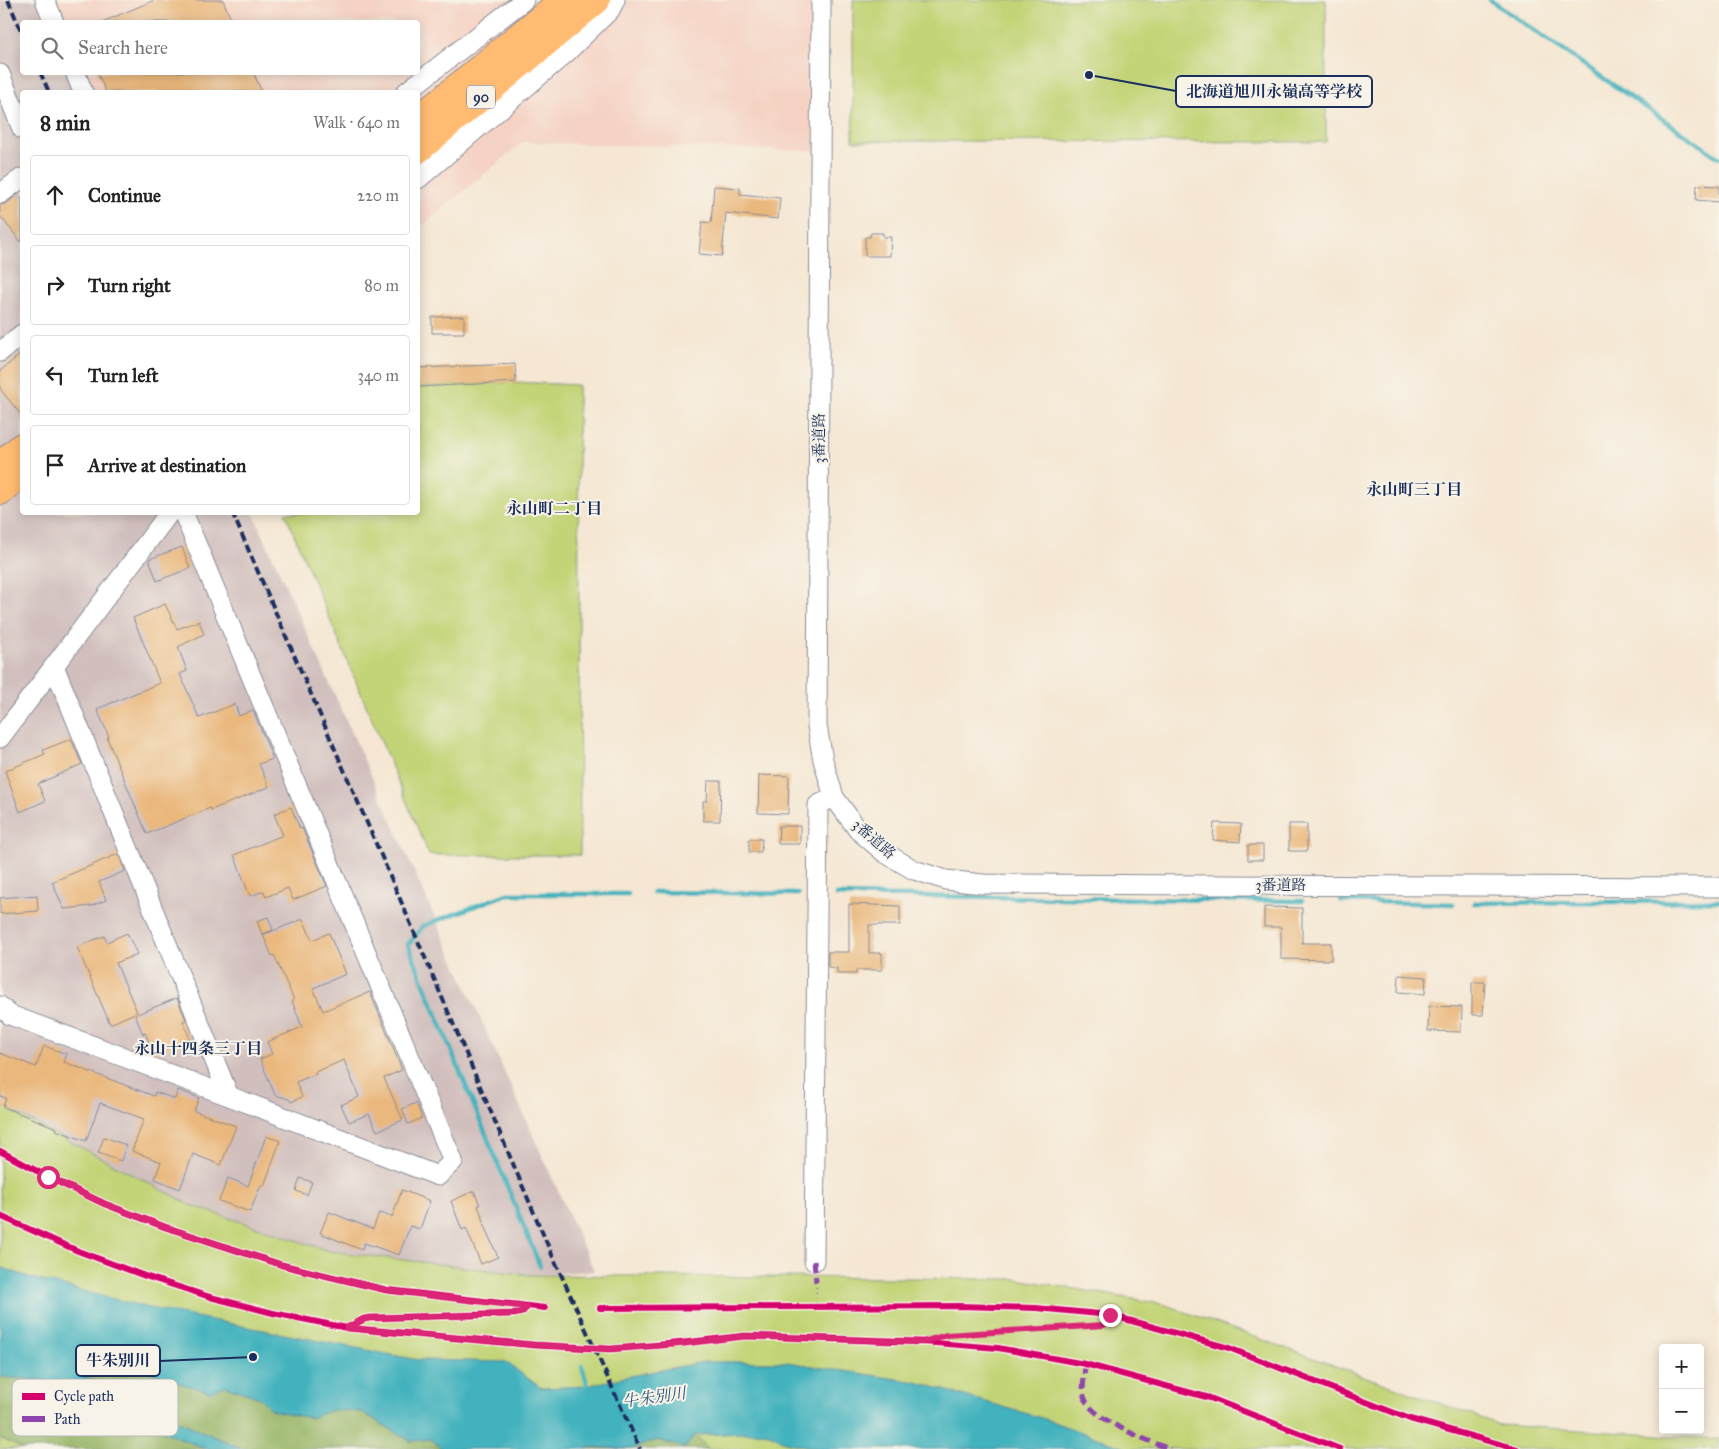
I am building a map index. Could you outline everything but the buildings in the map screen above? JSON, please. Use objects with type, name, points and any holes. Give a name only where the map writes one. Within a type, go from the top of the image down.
[{"type":"main road","name":"90","points":[[420,147],[538,36],[564,0]]},
{"type":"main road","name":"90","points":[[420,119],[538,36],[596,0]]},
{"type":"main road","points":[[0,466],[20,449]]},
{"type":"main road","points":[[0,491],[20,474]]},
{"type":"street","points":[[45,0],[53,20]]},
{"type":"street","points":[[409,90],[524,0]]},
{"type":"street","points":[[420,177],[566,53],[610,10],[616,0]]},
{"type":"street","name":"3番道路","points":[[821,0],[817,726],[823,760],[834,797],[858,830],[885,853],[914,870],[946,880],[983,884],[1719,887]]},
{"type":"street","points":[[0,74],[20,124]]},
{"type":"street","points":[[76,75],[82,90]]},
{"type":"street","points":[[0,194],[20,179]]},
{"type":"street","points":[[0,352],[20,336]]},
{"type":"street","points":[[0,738],[168,515]]},
{"type":"street","points":[[0,1006],[10,1015],[438,1176],[453,1161],[184,515]]},
{"type":"street","points":[[54,666],[229,1096]]},
{"type":"street","points":[[814,1261],[818,805],[834,797]]},
{"type":"path","points":[[816,1282],[817,1306]]},
{"type":"path","points":[[807,1306],[826,1306]]},
{"type":"path","points":[[1101,1314],[1119,1318]]},
{"type":"path","points":[[923,1342],[947,1335],[1104,1325],[1110,1315]]},
{"type":"path","points":[[913,1341],[942,1343]]},
{"type":"shaded area","points":[[0,0],[36,0],[45,20],[20,20],[20,75],[67,75],[74,90],[20,90],[20,515],[254,515],[594,1271],[530,1275],[329,1251],[193,1206],[0,1105]]},
{"type":"shaded area","points":[[36,0],[813,0],[815,151],[523,142],[420,227],[420,90],[74,90],[67,75],[420,75],[420,20],[45,20]]},
{"type":"green space","points":[[853,0],[1326,0],[1326,142],[853,141]]},
{"type":"green space","points":[[516,382],[578,385],[580,855],[429,855],[286,515],[420,515],[420,387]]},
{"type":"green space","points":[[0,1105],[193,1206],[329,1251],[530,1275],[1017,1279],[1163,1304],[1500,1425],[1719,1439],[1719,1449],[1128,1449],[1045,1419],[916,1382],[786,1362],[704,1362],[587,1386],[541,1388],[506,1362],[418,1360],[149,1308],[31,1278],[0,1267]]},
{"type":"green space","points":[[85,1354],[127,1361],[166,1379],[90,1379],[82,1376],[78,1366]]},
{"type":"green space","points":[[0,1377],[27,1379],[12,1379],[12,1436],[175,1436],[206,1449],[23,1449],[0,1438]]},
{"type":"green space","points":[[178,1382],[210,1391],[225,1386],[260,1398],[272,1410],[311,1418],[331,1410],[362,1412],[410,1441],[431,1439],[442,1449],[243,1449],[178,1421]]},
{"type":"green space","points":[[765,1432],[789,1443],[822,1449],[709,1449],[695,1435]]},
{"type":"green space","points":[[695,1435],[709,1449],[631,1449],[658,1440],[685,1448]]},
{"type":"green space","points":[[0,1438],[23,1449],[0,1449]]},
{"type":"green space","points":[[590,1447],[631,1449],[586,1449]]},
{"type":"water","name":"牛朱別川","points":[[0,1267],[31,1278],[149,1308],[418,1360],[506,1362],[541,1388],[587,1386],[704,1362],[786,1362],[916,1382],[1045,1419],[1128,1449],[822,1449],[789,1443],[765,1432],[695,1435],[685,1448],[658,1440],[631,1449],[590,1447],[586,1449],[442,1449],[431,1439],[411,1441],[362,1412],[331,1410],[311,1418],[272,1410],[260,1398],[225,1386],[210,1392],[178,1383],[178,1379],[166,1379],[127,1361],[85,1354],[78,1366],[82,1376],[90,1379],[0,1377]]},
{"type":"water","name":"牛朱別川","points":[[178,1421],[243,1449],[206,1449],[175,1436],[178,1436]]},
{"type":"waterway","points":[[1490,0],[1719,158]]},
{"type":"waterway","points":[[653,892],[798,894]]},
{"type":"waterway","points":[[540,1266],[408,945],[423,926],[507,894],[628,894]]},
{"type":"waterway","points":[[836,895],[1302,901]]},
{"type":"waterway","points":[[1341,901],[1453,904]]},
{"type":"waterway","points":[[1474,903],[1719,901]]},
{"type":"waterway","points":[[582,1366],[589,1391]]},
{"type":"railway","points":[[8,0],[20,28]]},
{"type":"railway","points":[[41,75],[48,90]]},
{"type":"railway","points":[[233,515],[549,1248],[640,1449]]},
{"type":"marked path","points":[[814,1261],[816,1282]]},
{"type":"marked path","points":[[1085,1364],[1083,1391],[1090,1407],[1099,1415],[1123,1429],[1170,1449]]},
{"type":"cycle path","points":[[0,1151],[48,1177],[105,1204],[165,1227],[282,1265],[386,1290],[545,1308]]},
{"type":"cycle path","points":[[0,1216],[78,1251],[145,1276],[210,1297],[273,1313],[347,1328],[534,1345],[611,1349],[745,1336],[923,1342],[998,1348],[1085,1364],[1210,1398],[1340,1449]]},
{"type":"cycle path","points":[[600,1308],[958,1306],[1036,1308],[1110,1315],[1229,1348],[1410,1419],[1517,1449]]},
{"type":"cycle path","points":[[347,1328],[370,1318],[514,1314],[522,1312],[527,1307]]},
{"type":"place","name":"北海道旭川永嶺高等学校","points":[[1089,75]]},
{"type":"place","name":"牛朱別川","points":[[253,1357]]},
{"type":"district","name":"永山町三丁目","points":[[1414,489]]},
{"type":"district","name":"永山町二丁目","points":[[554,508]]},
{"type":"district","name":"永山十四条三丁目","points":[[198,1048]]},
{"type":"route","points":[[48,1177],[105,1204],[165,1227],[282,1265],[386,1290],[527,1307],[518,1314],[370,1318],[347,1328],[534,1345],[610,1349],[680,1344],[745,1336],[923,1342],[947,1335],[1104,1325],[1110,1315]]}]
